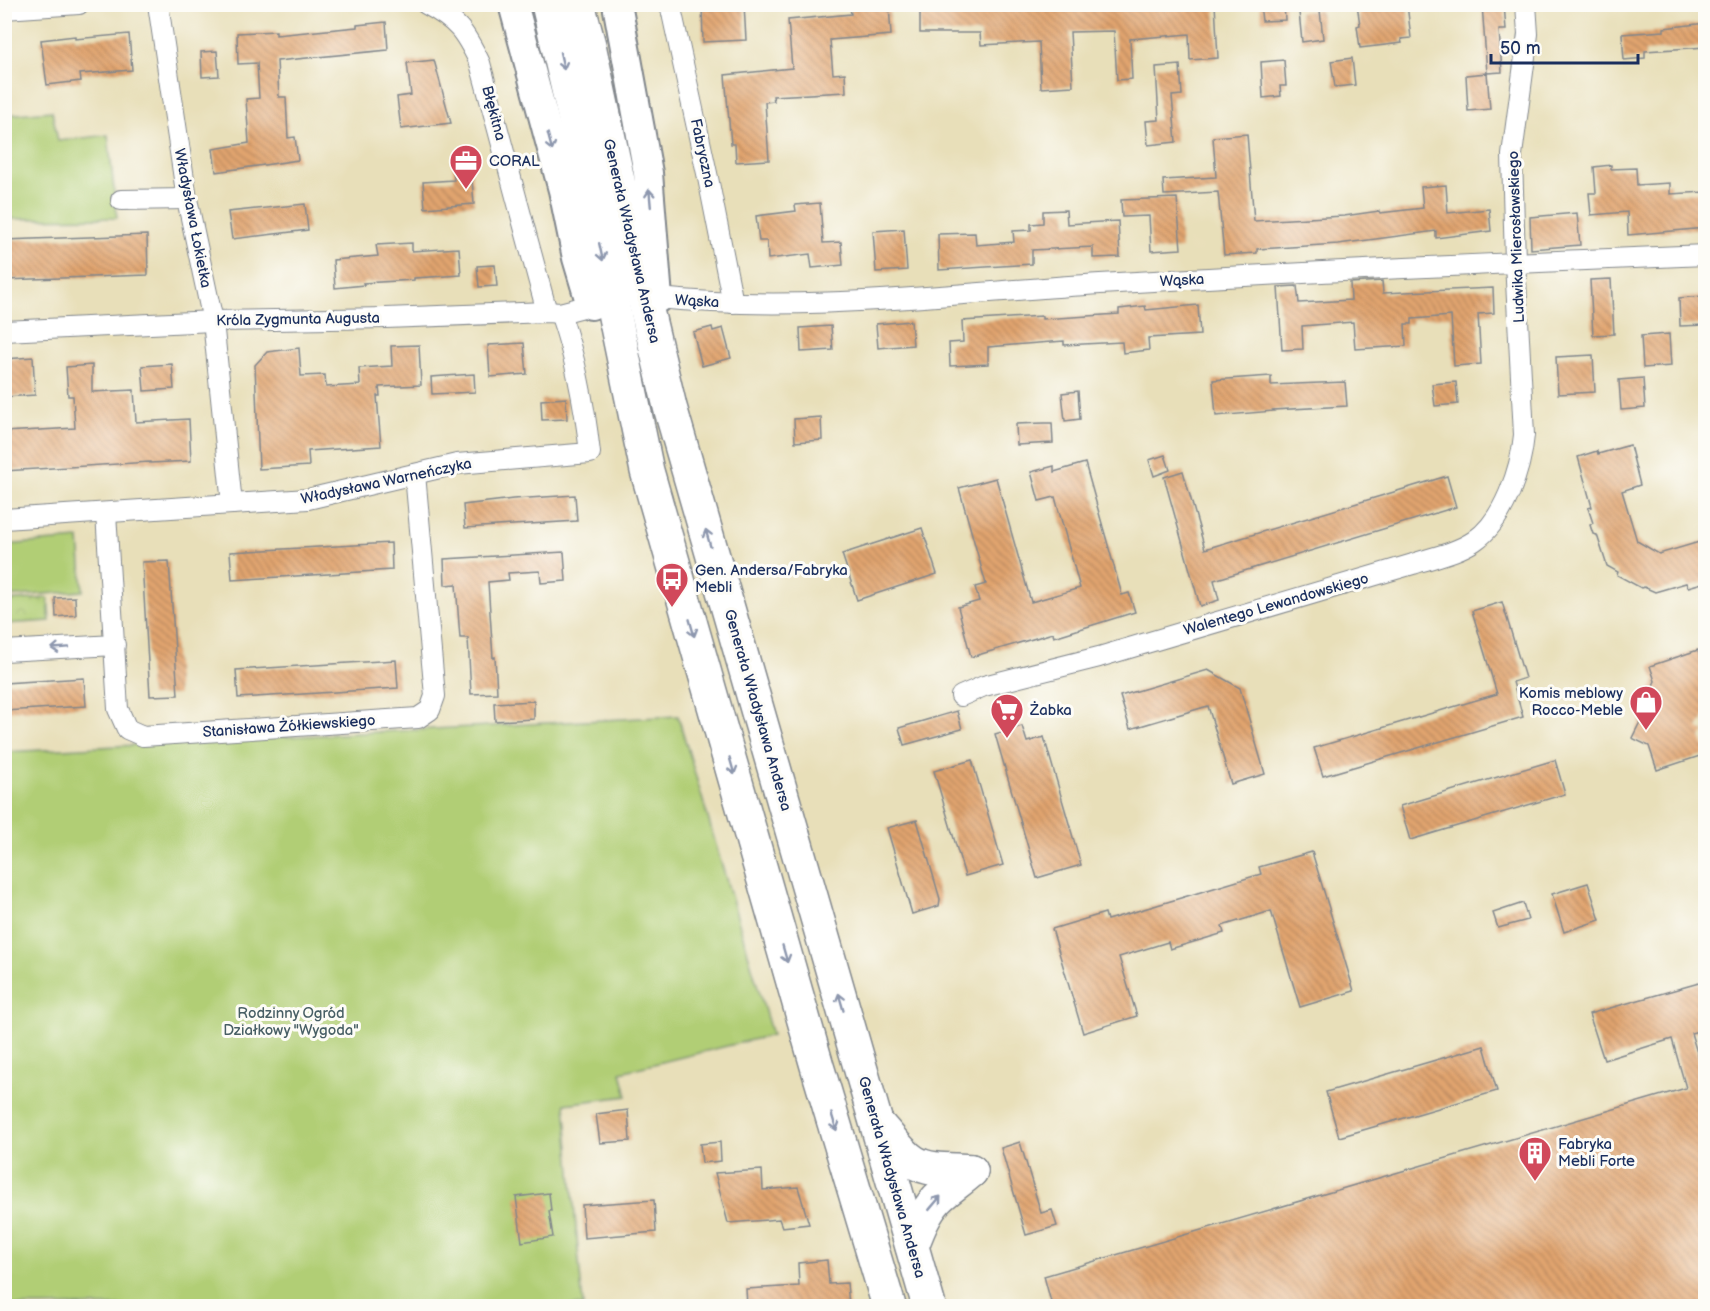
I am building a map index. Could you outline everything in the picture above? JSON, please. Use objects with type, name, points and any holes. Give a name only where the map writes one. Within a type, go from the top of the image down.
[{"type":"highway","name":"Generała Władysława Andersa","points":[[548,4],[582,149],[601,251],[648,471],[821,1077],[889,1306]]},
{"type":"highway","name":"Generała Władysława Andersa","points":[[579,4],[635,260],[670,406],[929,1306]]},
{"type":"highway","points":[[658,298],[664,333],[670,406]]},
{"type":"highway","points":[[591,305],[614,382],[648,471]]},
{"type":"highway","points":[[877,1124],[902,1152],[915,1162],[930,1168],[971,1171],[958,1184],[938,1198],[930,1208],[917,1231],[912,1246]]},
{"type":"main road","points":[[513,4],[591,305]]},
{"type":"main road","points":[[617,4],[648,173],[658,298]]},
{"type":"street","points":[[4,9],[79,4]]},
{"type":"street","name":"Władysława Łokietka","points":[[158,4],[187,199],[213,321],[232,504]]},
{"type":"street","name":"Błękitna","points":[[426,4],[447,15],[467,36],[480,63],[553,313]]},
{"type":"street","name":"Fabryczna","points":[[670,4],[734,303]]},
{"type":"street","name":"Ludwika Mierosławskiego","points":[[1524,435],[1512,155],[1528,34],[1526,4]]},
{"type":"street","points":[[121,200],[187,199]]},
{"type":"street","name":"Wąska","points":[[658,298],[734,303],[857,301],[1100,284],[1515,262],[1706,255]]},
{"type":"street","name":"Króla Zygmunta Augusta","points":[[4,331],[213,321],[553,313],[591,305]]},
{"type":"street","name":"Władysława Warneńczyka","points":[[4,519],[308,499],[456,464],[590,453],[588,431],[566,330],[553,313]]},
{"type":"street","name":"Walentego Lewandowskiego","points":[[961,696],[984,686],[1099,657],[1461,548],[1483,533],[1503,505],[1515,482],[1524,435]]},
{"type":"street","name":"Stanisława Żółkiewskiego","points":[[106,513],[118,709],[127,729],[143,736],[418,718],[430,710],[435,696],[415,474]]},
{"type":"street","points":[[4,651],[114,645]]},
{"type":"green space","points":[[52,111],[58,141],[108,135],[117,218],[5,219],[5,115]]},
{"type":"green space","points":[[79,539],[83,591],[5,597],[5,545]]},
{"type":"green space","points":[[48,598],[50,621],[5,624],[5,601]]},
{"type":"green space","name":"Rodzinny Ogród Działkowy \"Wygoda\"","points":[[678,716],[772,1035],[621,1072],[627,1096],[565,1104],[583,1306],[5,1306],[5,752]]},
{"type":"building","points":[[702,4],[744,4],[746,40],[703,42]]},
{"type":"building","points":[[1074,4],[1215,4],[1218,58],[1190,60],[1189,34],[1130,39],[1132,79],[1117,80],[1114,31],[1070,32],[1073,86],[1041,88],[1039,42],[981,45],[980,33],[920,33],[920,7],[956,6],[956,9],[1012,6],[1012,8]]},
{"type":"building","points":[[1260,4],[1284,4],[1285,20],[1262,21]]},
{"type":"building","points":[[1357,4],[1407,4],[1411,38],[1401,39],[1402,43],[1360,48]]},
{"type":"building","points":[[1482,4],[1504,4],[1506,30],[1499,30],[1502,72],[1487,73]]},
{"type":"building","points":[[889,5],[891,35],[830,40],[833,74],[845,73],[846,92],[773,96],[774,101],[765,102],[769,160],[736,162],[735,144],[731,144],[725,75],[792,68],[788,20],[851,14],[850,8]]},
{"type":"building","points":[[1320,10],[1323,39],[1302,42],[1299,12]]},
{"type":"building","points":[[386,22],[388,50],[277,61],[279,97],[286,97],[288,138],[295,137],[298,160],[216,172],[213,149],[249,143],[246,99],[259,98],[257,63],[238,64],[237,33],[276,31],[276,35]]},
{"type":"building","points":[[1706,23],[1706,47],[1645,51],[1645,58],[1624,60],[1622,34],[1664,31],[1664,28]]},
{"type":"building","points":[[129,34],[132,70],[80,74],[81,81],[47,85],[41,40]]},
{"type":"building","points":[[217,51],[219,76],[202,77],[201,52]]},
{"type":"building","points":[[1352,58],[1355,85],[1335,87],[1331,61]]},
{"type":"building","points":[[434,60],[451,123],[401,129],[397,97],[411,95],[407,63]]},
{"type":"building","points":[[1284,60],[1286,86],[1280,86],[1281,96],[1263,98],[1261,62]]},
{"type":"building","points":[[1180,65],[1182,95],[1172,96],[1176,142],[1148,145],[1146,121],[1159,120],[1156,67]]},
{"type":"building","points":[[1487,73],[1490,109],[1468,111],[1466,75]]},
{"type":"building","points":[[1247,134],[1254,221],[1344,216],[1423,208],[1421,187],[1446,185],[1448,213],[1489,209],[1491,231],[1436,238],[1436,231],[1338,244],[1257,249],[1257,253],[1224,255],[1218,192],[1164,195],[1163,180],[1216,177],[1213,137]]},
{"type":"building","points":[[470,156],[474,204],[425,208],[423,182],[454,180],[452,157]]},
{"type":"building","points":[[1611,165],[1611,169],[1636,168],[1637,185],[1670,183],[1670,194],[1706,192],[1706,228],[1628,235],[1627,212],[1591,215],[1589,193],[1596,193],[1594,167]]},
{"type":"building","points":[[1177,198],[1181,249],[1151,251],[1149,216],[1122,217],[1121,200]]},
{"type":"building","points":[[820,203],[823,243],[841,242],[843,265],[812,268],[810,254],[768,259],[767,241],[759,241],[756,216],[796,211],[795,205]]},
{"type":"building","points":[[305,204],[308,230],[232,239],[228,212]]},
{"type":"building","points":[[1066,210],[1067,224],[1118,221],[1120,257],[1093,258],[1093,247],[1032,250],[1032,264],[939,270],[938,234],[975,233],[976,245],[1014,242],[1013,231],[1031,230],[1031,224],[1043,223],[1043,211]]},
{"type":"building","points":[[1577,213],[1580,245],[1531,249],[1530,217]]},
{"type":"building","points":[[904,229],[907,270],[876,272],[873,231]]},
{"type":"building","points":[[147,235],[148,275],[4,280],[4,240]]},
{"type":"building","points":[[412,243],[412,251],[459,248],[461,275],[363,283],[364,285],[335,288],[333,260],[378,256],[376,245]]},
{"type":"building","points":[[495,265],[497,286],[479,287],[477,266]]},
{"type":"building","points":[[1611,279],[1614,334],[1593,335],[1590,280]]},
{"type":"building","points":[[1382,281],[1383,293],[1493,288],[1494,313],[1478,314],[1481,364],[1454,366],[1451,316],[1412,319],[1412,324],[1405,324],[1406,346],[1355,349],[1353,322],[1302,326],[1303,349],[1282,350],[1278,287],[1297,286],[1299,303],[1351,300],[1350,283]]},
{"type":"building","points":[[1703,296],[1705,325],[1680,326],[1679,298]]},
{"type":"building","points":[[1198,305],[1200,335],[1148,338],[1149,350],[1123,353],[1122,342],[1064,345],[1064,341],[988,347],[988,364],[950,366],[949,343],[963,342],[962,321],[1119,314],[1119,309],[1145,306],[1146,310]]},
{"type":"building","points":[[911,321],[913,345],[878,348],[876,324]]},
{"type":"building","points":[[831,326],[833,350],[801,352],[800,328]]},
{"type":"building","points":[[712,327],[713,331],[723,328],[731,358],[702,366],[693,332]]},
{"type":"building","points":[[1669,334],[1671,366],[1643,368],[1641,336]]},
{"type":"building","points":[[524,343],[527,374],[490,377],[488,345]]},
{"type":"building","points":[[419,345],[421,385],[379,387],[380,396],[377,396],[381,446],[308,451],[309,466],[259,469],[255,365],[267,352],[299,348],[301,376],[325,375],[326,387],[360,385],[359,368],[392,366],[391,346]]},
{"type":"building","points":[[1593,355],[1595,392],[1558,394],[1556,357]]},
{"type":"building","points":[[33,357],[35,395],[5,397],[4,359]]},
{"type":"building","points":[[172,364],[174,389],[144,391],[142,366]]},
{"type":"building","points":[[92,365],[92,392],[134,390],[136,422],[189,419],[191,461],[4,471],[4,432],[75,428],[73,396],[68,396],[66,367]]},
{"type":"building","points":[[474,374],[475,392],[432,394],[431,377]]},
{"type":"building","points":[[1271,376],[1271,385],[1345,382],[1347,406],[1216,416],[1213,380]]},
{"type":"building","points":[[1643,378],[1645,408],[1621,410],[1619,380]]},
{"type":"building","points":[[1456,382],[1458,404],[1435,406],[1432,384]]},
{"type":"building","points":[[1078,391],[1080,419],[1065,421],[1062,393]]},
{"type":"building","points":[[566,398],[567,419],[542,420],[541,400]]},
{"type":"building","points":[[821,417],[822,440],[795,442],[794,419]]},
{"type":"building","points":[[1052,423],[1053,443],[1017,445],[1016,424]]},
{"type":"building","points":[[1630,445],[1640,485],[1622,491],[1637,541],[1659,554],[1706,540],[1706,582],[1688,587],[1686,583],[1655,592],[1641,588],[1617,575],[1618,572],[1607,566],[1597,535],[1593,534],[1590,525],[1593,523],[1588,508],[1592,507],[1578,457]]},
{"type":"building","points":[[1165,455],[1170,470],[1154,476],[1149,460]]},
{"type":"building","points":[[1085,463],[1122,595],[1129,593],[1135,612],[1054,637],[1053,633],[971,657],[958,607],[979,601],[975,587],[986,584],[959,488],[996,478],[1031,602],[1080,588],[1055,497],[1039,501],[1031,472],[1054,466],[1054,472]]},
{"type":"building","points":[[1183,471],[1205,549],[1447,476],[1456,507],[1214,580],[1219,600],[1200,606],[1164,477]]},
{"type":"building","points":[[575,495],[577,521],[465,528],[463,505]]},
{"type":"building","points":[[922,528],[937,574],[857,600],[842,554]]},
{"type":"building","points":[[391,543],[392,570],[232,580],[230,552]]},
{"type":"building","points":[[564,552],[566,581],[541,583],[540,571],[508,573],[509,580],[488,582],[497,693],[471,694],[468,638],[460,638],[456,584],[445,585],[444,559]]},
{"type":"building","points":[[169,561],[178,695],[150,696],[142,562]]},
{"type":"building","points":[[75,597],[76,615],[56,617],[55,598]]},
{"type":"building","points":[[1502,602],[1525,678],[1513,682],[1523,717],[1323,776],[1314,748],[1497,694],[1472,611]]},
{"type":"building","points":[[1698,650],[1706,673],[1706,714],[1698,729],[1705,732],[1701,738],[1706,754],[1657,770],[1649,746],[1632,738],[1644,714],[1641,712],[1655,681],[1650,666]]},
{"type":"building","points":[[396,660],[398,688],[238,698],[236,670]]},
{"type":"building","points":[[1208,670],[1240,688],[1265,774],[1231,784],[1208,706],[1130,729],[1120,696]]},
{"type":"building","points":[[84,678],[86,706],[4,711],[4,683]]},
{"type":"building","points":[[534,701],[534,719],[495,721],[494,703]]},
{"type":"building","points":[[957,711],[962,729],[904,745],[899,728]]},
{"type":"building","points":[[1022,726],[1027,742],[1044,737],[1081,865],[1037,878],[995,734]]},
{"type":"building","points":[[972,760],[1003,865],[965,876],[934,771]]},
{"type":"building","points":[[1555,760],[1565,794],[1410,840],[1400,806]]},
{"type":"building","points":[[917,820],[940,899],[939,906],[912,914],[887,828]]},
{"type":"building","points":[[1312,852],[1354,991],[1300,1007],[1271,911],[1222,926],[1224,933],[1170,949],[1168,942],[1119,957],[1137,1016],[1083,1033],[1052,929],[1105,913],[1107,920],[1261,874],[1259,867]]},
{"type":"building","points":[[1588,883],[1600,920],[1564,932],[1552,894]]},
{"type":"building","points":[[1523,903],[1528,920],[1498,928],[1493,913]]},
{"type":"building","name":"Fabryka Mebli Forte","points":[[1706,981],[1706,1029],[1691,1033],[1706,1082],[1706,1306],[1052,1306],[1044,1276],[1686,1088],[1672,1039],[1604,1060],[1589,1014]]},
{"type":"building","points":[[1484,1046],[1497,1091],[1339,1137],[1326,1092]]},
{"type":"building","points":[[628,1110],[630,1141],[600,1143],[596,1114]]},
{"type":"building","points":[[720,1142],[721,1161],[702,1163],[700,1144]]},
{"type":"building","points":[[1020,1142],[1041,1213],[1052,1210],[1057,1226],[1026,1235],[1001,1148]]},
{"type":"building","points":[[762,1170],[763,1190],[798,1187],[809,1224],[782,1227],[779,1219],[728,1223],[715,1173]]},
{"type":"building","points":[[549,1193],[553,1237],[522,1242],[516,1197]]},
{"type":"building","points":[[654,1200],[656,1232],[584,1238],[582,1205]]},
{"type":"building","points":[[827,1260],[829,1284],[847,1283],[849,1306],[747,1306],[746,1289],[799,1286],[798,1263]]},
{"type":"place","name":"CORAL","points":[[466,190]]},
{"type":"place","name":"Gen. Andersa/Fabryka Mebli","points":[[672,608]]},
{"type":"place","name":"Komis meblowy Rocco-Meble","points":[[1646,731]]},
{"type":"place","name":"Żabka","points":[[1007,739]]},
{"type":"place","name":"Fabryka Mebli Forte","points":[[1535,1182]]}]
